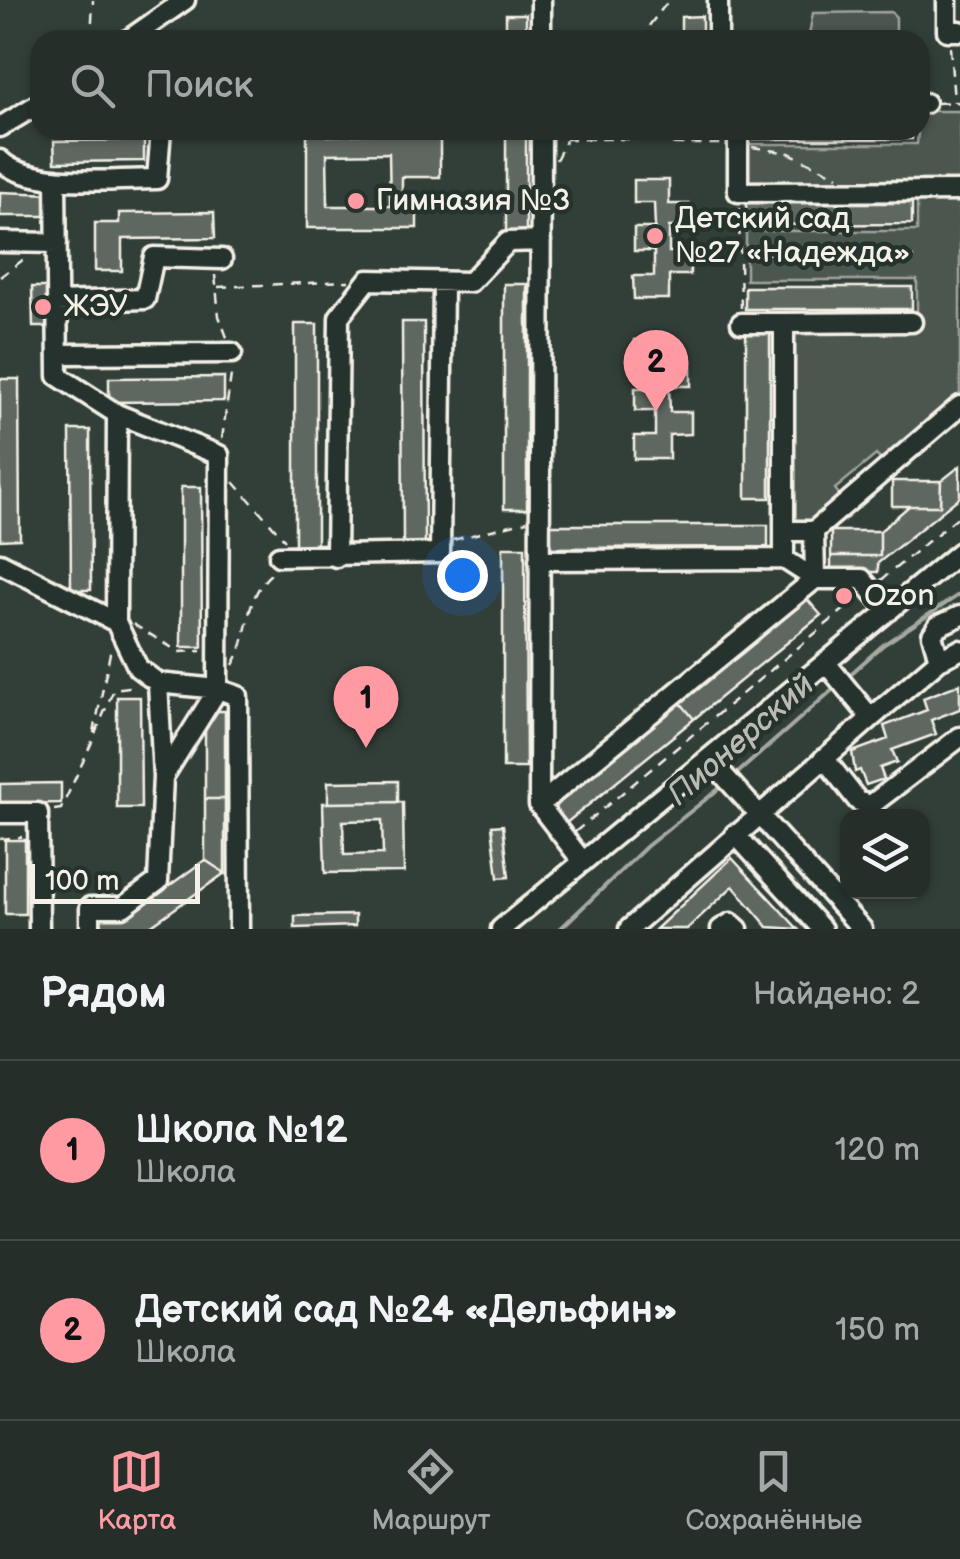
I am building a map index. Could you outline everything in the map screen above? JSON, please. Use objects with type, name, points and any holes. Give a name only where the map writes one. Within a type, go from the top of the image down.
[{"type":"street","points":[[142,30],[185,0]]},
{"type":"street","points":[[541,30],[542,0]]},
{"type":"street","points":[[718,0],[718,30]]},
{"type":"street","points":[[947,0],[954,31]]},
{"type":"street","points":[[0,127],[30,109]]},
{"type":"street","points":[[0,160],[8,167],[56,180],[157,179],[160,140]]},
{"type":"street","points":[[541,140],[538,806],[583,862]]},
{"type":"street","points":[[738,140],[738,192],[960,191]]},
{"type":"street","points":[[56,180],[58,376],[116,414],[218,455],[218,688],[163,777]]},
{"type":"street","points":[[336,557],[339,317],[368,280],[470,282],[508,242],[541,241]]},
{"type":"street","points":[[0,242],[57,242]]},
{"type":"street","points":[[57,302],[146,299],[154,257],[218,259]]},
{"type":"street","points":[[279,556],[440,552],[443,283]]},
{"type":"street","points":[[741,323],[912,322]]},
{"type":"street","points":[[784,323],[784,559]]},
{"type":"street","points":[[58,354],[232,353]]},
{"type":"street","points":[[784,531],[814,531],[960,406]]},
{"type":"street","points":[[116,414],[116,622],[138,668],[158,684],[218,688],[238,696],[239,929]]},
{"type":"street","points":[[814,531],[815,579]]},
{"type":"street","points":[[500,929],[960,552]]},
{"type":"street","points":[[539,560],[784,559],[815,579],[862,579],[890,611]]},
{"type":"street","points":[[0,563],[116,622]]},
{"type":"street","points":[[538,806],[815,579]]},
{"type":"street","points":[[939,660],[932,634],[938,626],[960,616]]},
{"type":"street","points":[[629,929],[870,718],[939,660],[960,650]]},
{"type":"street","points":[[826,663],[870,718]]},
{"type":"street","points":[[90,929],[90,907],[122,907],[158,881],[163,777],[158,684]]},
{"type":"street","points":[[824,758],[858,801],[871,805],[960,737]]},
{"type":"street","points":[[709,759],[862,929]]},
{"type":"street","points":[[0,813],[38,813],[39,929]]},
{"type":"street","points":[[734,834],[822,929]]},
{"type":"street","points":[[721,929],[730,923],[738,929]]},
{"type":"path","points":[[91,30],[93,0]]},
{"type":"path","points":[[646,30],[669,0]]},
{"type":"path","points":[[954,31],[954,102]]},
{"type":"path","points":[[930,104],[960,102]]},
{"type":"path","points":[[661,140],[676,144],[711,140]]},
{"type":"path","points":[[672,140],[676,144]]},
{"type":"path","points":[[747,140],[790,154],[862,191]]},
{"type":"path","points":[[738,192],[741,323]]},
{"type":"path","points":[[0,277],[28,257],[34,242]]},
{"type":"path","points":[[742,252],[914,256]]},
{"type":"path","points":[[218,259],[219,316],[232,353],[230,398],[218,455],[234,484],[299,556],[267,576],[247,609],[238,657],[218,688]]},
{"type":"path","points":[[216,288],[368,280]]},
{"type":"path","points":[[565,840],[960,515]]},
{"type":"path","points":[[441,542],[540,518]]},
{"type":"path","points":[[92,742],[116,622],[138,624],[179,652],[221,650]]},
{"type":"path","points":[[38,813],[61,809],[114,689],[158,684]]},
{"type":"path","points":[[0,839],[38,836]]},
{"type":"shaded area","points":[[891,12],[896,17],[896,30],[810,30],[813,13]]},
{"type":"shaded area","points":[[930,111],[960,111],[960,397],[883,462],[876,455],[835,489],[842,498],[810,525],[791,525],[790,331],[917,330],[917,280],[746,280],[746,231],[917,231],[917,185],[745,184],[744,144],[917,144],[917,140],[930,140]]},
{"type":"building","points":[[506,14],[526,14],[526,30],[506,30]]},
{"type":"building","points":[[702,16],[702,30],[681,30],[681,17]]},
{"type":"building","points":[[144,140],[144,161],[55,162],[54,141]]},
{"type":"building","points":[[307,140],[440,140],[440,177],[402,177],[402,207],[417,206],[417,228],[307,228]],"holes":[[[389,153],[390,206],[328,206],[327,154]]]},
{"type":"building","points":[[506,140],[526,140],[526,237],[506,237]]},
{"type":"building","points":[[634,180],[669,180],[669,204],[690,204],[690,227],[669,227],[669,252],[690,252],[690,275],[669,275],[669,299],[634,299],[633,276],[654,276],[654,251],[634,251],[634,228],[655,228],[654,203],[634,203]]},
{"type":"building","points":[[0,192],[53,194],[52,216],[0,216]]},
{"type":"building","points":[[746,203],[912,203],[912,224],[746,225]]},
{"type":"building","points":[[214,212],[215,238],[122,239],[122,271],[95,271],[95,223],[119,223],[119,213]]},
{"type":"building","points":[[504,284],[527,284],[527,509],[504,509]]},
{"type":"building","name":"ЖЭУ","points":[[32,287],[53,287],[53,327],[33,327]]},
{"type":"building","points":[[745,287],[912,287],[912,309],[745,309]]},
{"type":"building","points":[[402,322],[424,322],[425,547],[403,547]]},
{"type":"building","points":[[295,324],[317,324],[317,550],[295,550]]},
{"type":"building","points":[[746,332],[770,332],[770,498],[746,498]]},
{"type":"building","points":[[670,339],[670,363],[691,363],[691,386],[669,386],[670,412],[691,412],[691,434],[669,435],[669,459],[634,459],[634,436],[655,436],[655,411],[635,411],[635,388],[655,388],[655,363],[635,363],[634,340]]},
{"type":"building","points":[[224,377],[224,401],[109,402],[109,378]]},
{"type":"building","points":[[0,379],[19,379],[20,539],[0,540]]},
{"type":"building","points":[[70,430],[90,430],[91,590],[71,590]]},
{"type":"building","points":[[960,466],[960,497],[878,563],[878,572],[831,572],[831,556],[880,556],[880,531],[909,506],[940,506],[941,481]]},
{"type":"building","points":[[892,481],[941,481],[940,506],[892,506]]},
{"type":"building","points":[[181,487],[201,487],[202,647],[181,647]]},
{"type":"building","points":[[547,525],[768,525],[768,547],[547,548]]},
{"type":"building","points":[[831,531],[880,531],[880,556],[831,556]]},
{"type":"building","points":[[503,547],[525,547],[526,768],[503,768]]},
{"type":"building","points":[[807,599],[821,615],[694,719],[680,702]]},
{"type":"building","points":[[960,684],[960,709],[931,720],[936,734],[892,750],[897,762],[880,768],[884,779],[866,785],[860,770],[855,772],[852,752],[888,739],[884,726],[927,710],[923,698]]},
{"type":"building","points":[[117,697],[140,697],[141,808],[117,808]]},
{"type":"building","points":[[680,702],[694,719],[565,824],[552,807]]},
{"type":"building","points":[[205,711],[225,711],[225,799],[205,799]]},
{"type":"building","points":[[398,781],[398,802],[328,803],[328,782]]},
{"type":"building","points":[[61,783],[61,803],[0,804],[0,784]]},
{"type":"building","points":[[205,799],[225,799],[225,873],[205,860]]},
{"type":"building","points":[[403,802],[404,872],[325,873],[323,803]],"holes":[[[382,820],[383,854],[344,855],[343,821]]]},
{"type":"building","points":[[503,825],[509,877],[498,878],[492,826]]},
{"type":"building","points":[[5,840],[25,840],[25,914],[5,914]]},
{"type":"building","points":[[732,858],[798,929],[768,927],[733,886],[687,929],[656,929]]},
{"type":"building","points":[[205,860],[225,873],[146,929],[102,929],[101,917],[127,916]]},
{"type":"building","points":[[355,915],[355,926],[295,928],[295,916]]},
{"type":"waterway","name":"Пионерский","points":[[845,679],[883,645],[960,594]]},
{"type":"waterway","name":"Пионерский","points":[[732,778],[838,685]]},
{"type":"waterway","name":"Пионерский","points":[[560,929],[647,846],[725,784]]},
{"type":"place","name":"Гимназия №3","points":[[356,201]]},
{"type":"place","name":"Детский сад №27 «Надежда»","points":[[655,236]]},
{"type":"place","name":"ЖЭУ","points":[[43,307]]},
{"type":"place","name":"Детский сад №24 «Дельфин»","points":[[656,412]]},
{"type":"place","name":"Ozon","points":[[844,596]]},
{"type":"place","name":"Школа №12","points":[[366,748]]}]
